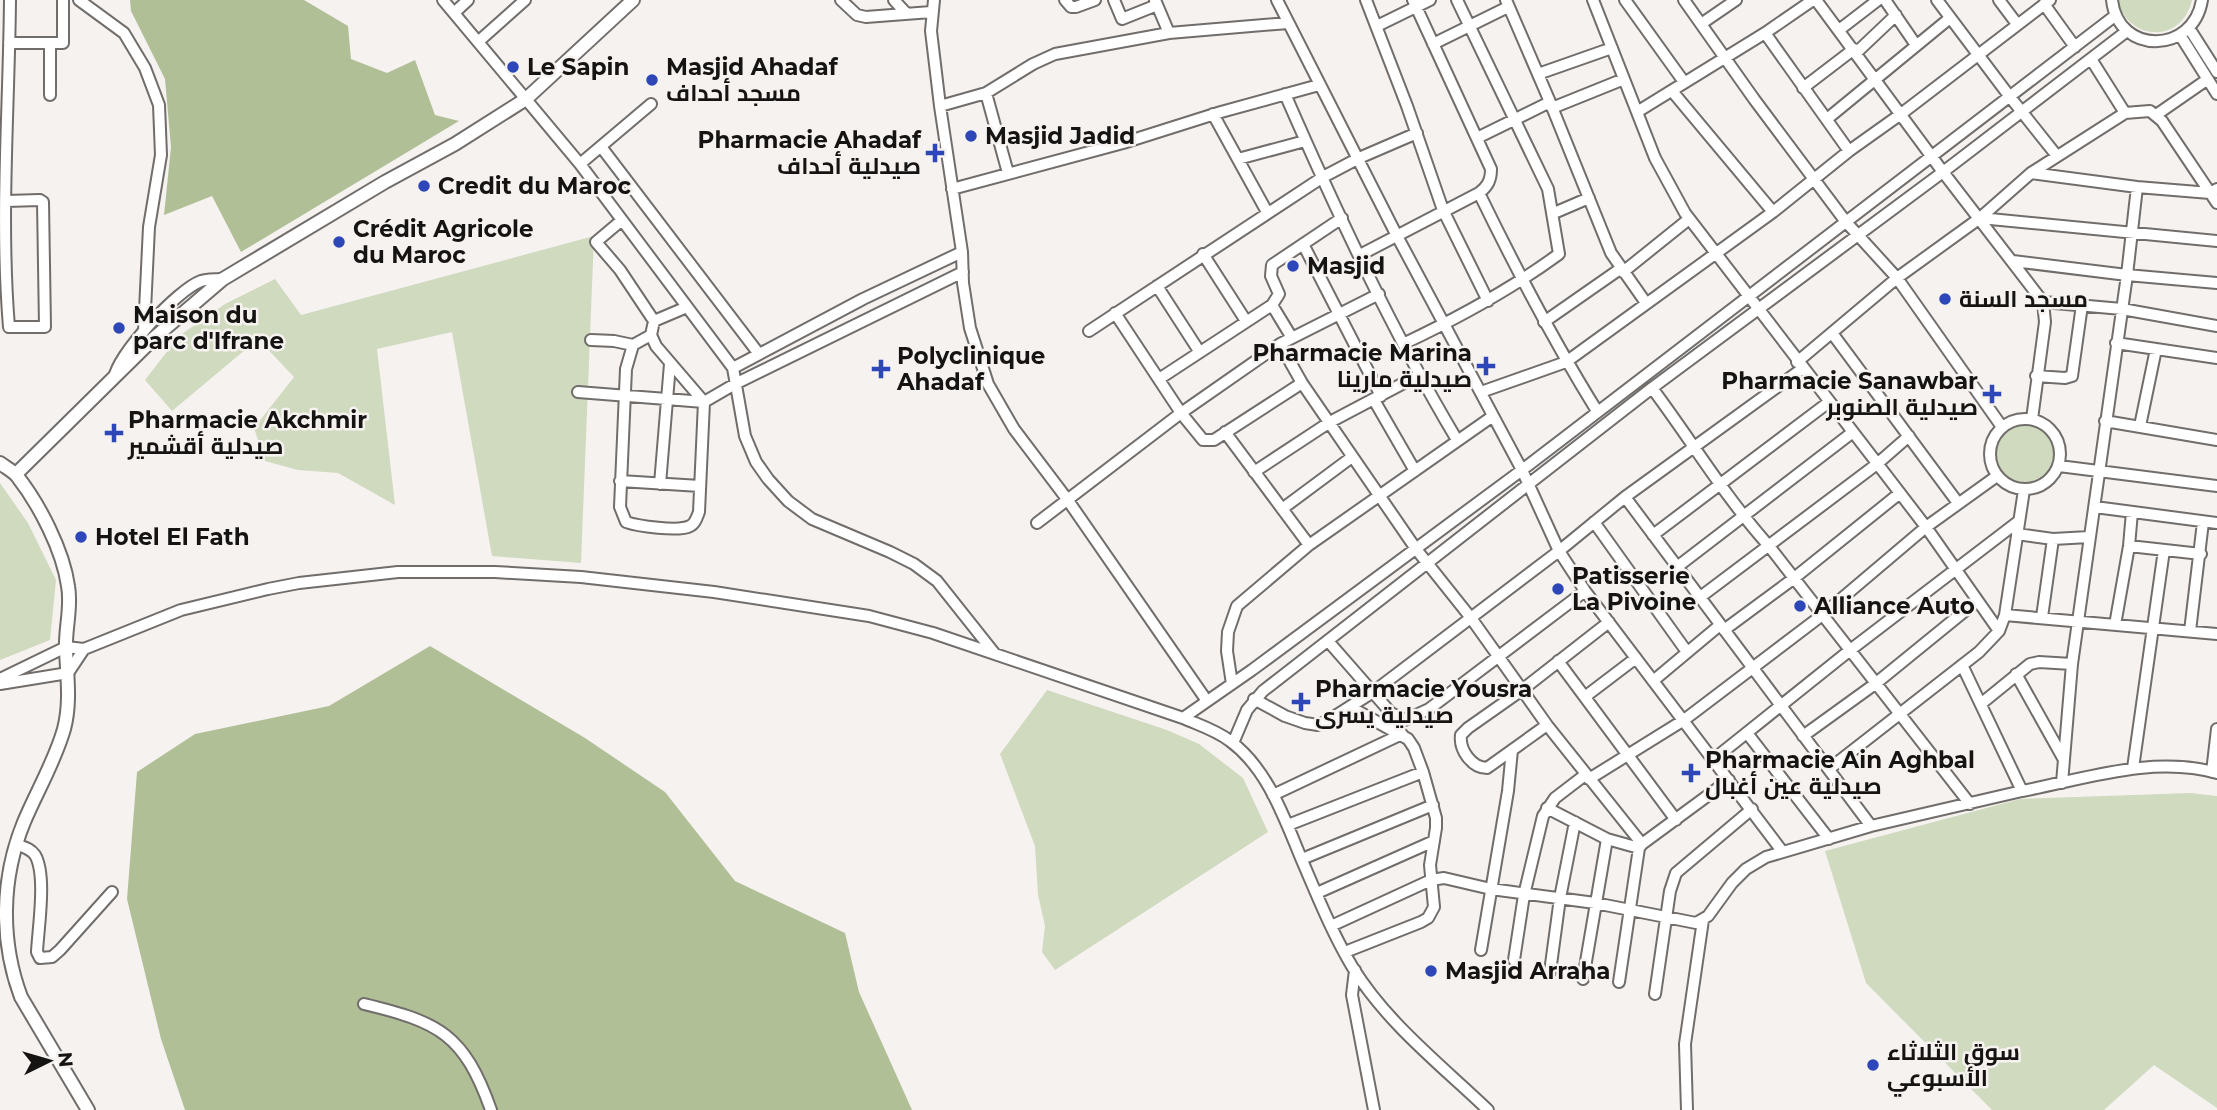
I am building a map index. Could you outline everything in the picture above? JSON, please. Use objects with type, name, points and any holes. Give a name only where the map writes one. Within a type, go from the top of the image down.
[{"type":"main road","points":[[16,474],[155,338],[223,279],[385,182],[456,144],[526,99],[633,0]]},
{"type":"main road","points":[[0,463],[16,474],[51,534],[63,564],[70,598],[66,647],[69,693],[64,728],[16,844],[4,909],[4,934],[13,978],[21,997],[88,1110]]},
{"type":"street","points":[[6,201],[43,202],[46,327],[9,327],[5,286],[6,201],[10,0]]},
{"type":"street","points":[[9,43],[63,43],[63,0]]},
{"type":"street","points":[[79,0],[124,33],[145,68],[159,105],[161,155],[149,227],[144,331]]},
{"type":"street","points":[[443,0],[580,164],[733,368],[745,436],[756,462],[788,501],[813,519],[914,564],[937,581],[995,654]]},
{"type":"street","points":[[455,12],[468,0]]},
{"type":"street","points":[[479,41],[524,0]]},
{"type":"street","points":[[841,0],[857,15],[866,17],[932,12]]},
{"type":"street","points":[[894,0],[906,13]]},
{"type":"street","points":[[934,0],[931,31],[970,328],[988,384],[1014,429],[1067,499],[1207,701]]},
{"type":"street","points":[[1065,0],[1070,7],[1095,0]]},
{"type":"street","points":[[1114,0],[1122,19],[1156,2],[1169,33]]},
{"type":"street","points":[[1278,0],[1396,234],[1521,470],[1559,551],[1585,591],[1782,851]]},
{"type":"street","points":[[1366,0],[1443,210],[1488,301]]},
{"type":"street","points":[[1377,26],[1414,4],[1430,0]]},
{"type":"street","points":[[1404,344],[1488,301],[1559,254],[1548,189],[1457,0]]},
{"type":"street","points":[[1593,0],[1661,172],[1689,219],[1926,527],[1999,631]]},
{"type":"street","points":[[1625,0],[1684,82]]},
{"type":"street","points":[[1684,0],[1846,222],[1897,278],[2002,427]]},
{"type":"street","points":[[1701,24],[1736,0]]},
{"type":"street","points":[[1637,112],[1765,33],[1796,5],[1815,0],[2043,302],[2045,322],[2032,419]]},
{"type":"street","points":[[1839,30],[1878,0]]},
{"type":"street","points":[[1885,0],[1916,45]]},
{"type":"street","points":[[1937,0],[2057,156]]},
{"type":"street","points":[[1999,0],[2017,24]]},
{"type":"street","points":[[2112,0],[2116,15],[2127,31],[2151,41],[2164,41],[2184,32],[2200,11],[2202,0]]},
{"type":"street","points":[[1481,392],[1566,362],[1773,212],[1849,151],[2047,2],[2076,47]]},
{"type":"street","points":[[1433,44],[1470,26],[1507,3],[1611,253],[1621,271],[1646,303]]},
{"type":"street","points":[[1360,255],[1479,193],[1488,185],[1491,177],[1491,169],[1414,4]]},
{"type":"street","points":[[1803,88],[1855,50],[1896,15]]},
{"type":"street","points":[[1182,718],[1521,470],[2116,15]]},
{"type":"street","points":[[1827,119],[1950,18]]},
{"type":"street","points":[[940,106],[986,93],[1033,64],[1055,54],[1169,33],[1288,23]]},
{"type":"street","points":[[1233,743],[1254,699],[1426,562],[1652,388],[1943,172],[2127,31]]},
{"type":"street","points":[[2184,32],[2217,72]]},
{"type":"street","points":[[2184,32],[2207,79],[2217,93]]},
{"type":"street","points":[[1765,33],[1849,151]]},
{"type":"street","points":[[50,44],[50,95]]},
{"type":"street","points":[[1538,74],[1612,48]]},
{"type":"street","points":[[2091,59],[2126,113]]},
{"type":"street","points":[[1477,138],[1551,105],[1624,79]]},
{"type":"street","points":[[2156,115],[2207,79]]},
{"type":"street","points":[[952,189],[1123,143],[1213,114],[1319,85]]},
{"type":"street","points":[[1672,91],[1773,212]]},
{"type":"street","points":[[986,93],[1008,173]]},
{"type":"street","points":[[1286,94],[1305,141],[1419,375],[1457,440]]},
{"type":"street","points":[[580,164],[651,104]]},
{"type":"street","points":[[1254,699],[1285,716],[1318,725],[1373,692],[1800,365],[1832,333],[1897,278],[1980,218],[2031,173],[2126,113],[2144,110],[2156,115],[2215,195]]},
{"type":"street","points":[[1213,114],[1267,212]]},
{"type":"street","points":[[1089,331],[1323,177],[1417,133]]},
{"type":"street","points":[[1238,159],[1305,141]]},
{"type":"street","points":[[601,148],[759,355]]},
{"type":"street","points":[[2031,173],[2215,195]]},
{"type":"street","points":[[2062,783],[2077,621],[2095,507],[2137,187]]},
{"type":"street","points":[[1479,193],[1544,322],[1597,411]]},
{"type":"street","points":[[1554,213],[1588,198]]},
{"type":"street","points":[[1159,379],[1272,305],[1279,294],[1271,275],[1272,265],[1342,218]]},
{"type":"street","points":[[1980,218],[2217,241]]},
{"type":"street","points":[[1544,322],[1621,271],[1689,219]]},
{"type":"street","points":[[622,220],[596,243],[620,270],[654,321],[651,335],[670,364],[704,402],[699,512],[695,522],[689,527],[626,522],[620,507],[626,369],[633,345]]},
{"type":"street","points":[[1303,244],[1415,471]]},
{"type":"street","points":[[733,368],[863,299],[962,252]]},
{"type":"street","points":[[1203,254],[1246,321]]},
{"type":"street","points":[[2012,261],[2217,283]]},
{"type":"street","points":[[578,392],[704,402],[735,384],[963,272]]},
{"type":"street","points":[[114,380],[121,359],[164,309],[198,282],[223,279]]},
{"type":"street","points":[[1157,286],[1199,351]]},
{"type":"street","points":[[1037,523],[1181,413],[1280,344],[1379,294]]},
{"type":"street","points":[[2043,302],[2122,309],[2217,326]]},
{"type":"street","points":[[1272,305],[1292,338]]},
{"type":"street","points":[[2036,376],[2066,379],[2072,376],[2075,370],[2082,305]]},
{"type":"street","points":[[654,321],[687,307]]},
{"type":"street","points":[[1115,313],[1181,413],[1203,440],[1214,440],[1302,383]]},
{"type":"street","points":[[1832,333],[1958,503]]},
{"type":"street","points":[[591,340],[633,345],[651,335]]},
{"type":"street","points":[[2116,343],[2217,358]]},
{"type":"street","points":[[1280,344],[1302,383],[1416,549],[1471,618],[1547,725],[1641,846]]},
{"type":"street","points":[[2140,426],[2156,349]]},
{"type":"street","points":[[660,484],[670,364]]},
{"type":"street","points":[[1254,472],[1330,422],[1419,375]]},
{"type":"street","points":[[1652,388],[1742,516],[1769,546],[1970,804]]},
{"type":"street","points":[[1653,535],[1829,402]]},
{"type":"street","points":[[1232,684],[1227,632],[1237,606],[1309,545],[1493,416]]},
{"type":"street","points":[[2032,419],[2048,426],[2055,434],[2061,455],[2054,476],[2046,484],[2024,490],[2009,486],[1997,476],[1990,456],[1991,445],[2002,427],[2014,421],[2032,419]]},
{"type":"street","points":[[2105,421],[2217,440]]},
{"type":"street","points":[[1225,432],[1309,545]]},
{"type":"street","points":[[1677,567],[1853,432]]},
{"type":"street","points":[[1699,598],[1877,464],[1909,436]]},
{"type":"street","points":[[1282,509],[1352,457]]},
{"type":"street","points":[[2059,466],[2217,486]]},
{"type":"street","points":[[1514,960],[1524,895],[1538,832],[1548,808],[1563,790],[1629,755],[1684,720],[1821,616],[1926,527],[1997,476]]},
{"type":"street","points":[[620,481],[700,486]]},
{"type":"street","points":[[1829,769],[1962,665],[1999,631],[2005,615],[2024,490]]},
{"type":"street","points":[[1653,681],[1687,652],[1793,579],[1900,493]]},
{"type":"street","points":[[1625,497],[1871,827]]},
{"type":"street","points":[[2095,507],[2217,523]]},
{"type":"street","points":[[2115,625],[2132,512]]},
{"type":"street","points":[[1714,759],[2019,521]]},
{"type":"street","points":[[1594,522],[1687,652]]},
{"type":"street","points":[[2190,631],[2203,522]]},
{"type":"street","points":[[2017,534],[2053,539],[2089,537]]},
{"type":"street","points":[[2042,617],[2053,539]]},
{"type":"street","points":[[2129,546],[2201,554]]},
{"type":"street","points":[[2133,768],[2164,550]]},
{"type":"street","points":[[0,681],[66,647],[84,649],[181,610],[268,589],[398,572],[450,571],[581,577],[714,592],[869,616],[933,633],[1182,718],[1216,731],[1233,743],[1256,767],[1273,795],[1331,926],[1355,970],[1384,1009],[1488,1110]]},
{"type":"street","points":[[1328,641],[1399,718],[1413,718],[1429,709],[1585,591]]},
{"type":"street","points":[[1803,736],[1875,684],[1977,601]]},
{"type":"street","points":[[2005,615],[2217,634]]},
{"type":"street","points":[[1547,725],[1498,762],[1483,769],[1472,761],[1461,745],[1461,735],[1609,622]]},
{"type":"street","points":[[0,681],[68,673],[84,649]]},
{"type":"street","points":[[1586,696],[1636,658]]},
{"type":"street","points":[[1558,661],[1676,820]]},
{"type":"street","points":[[1982,703],[2016,674],[2035,662],[2072,664]]},
{"type":"street","points":[[1962,665],[2022,791]]},
{"type":"street","points":[[2016,674],[2063,759]]},
{"type":"street","points":[[1345,952],[1428,918],[1434,907],[1437,879],[1430,865],[1436,818],[1414,748],[1402,734],[1350,707]]},
{"type":"street","points":[[1331,926],[1437,879],[1524,895],[1595,903],[1696,923],[1703,920],[1746,869],[1782,851],[2022,791],[2133,768],[2180,766],[2214,773],[2217,729]]},
{"type":"street","points":[[1746,733],[1829,839]]},
{"type":"street","points":[[1273,795],[1402,734]]},
{"type":"street","points":[[1481,950],[1506,804],[1512,750]]},
{"type":"street","points":[[1288,825],[1423,772]]},
{"type":"street","points":[[1619,982],[1641,846],[1729,780]]},
{"type":"street","points":[[1302,859],[1433,805]]},
{"type":"street","points":[[1548,808],[1607,839],[1641,846]]},
{"type":"street","points":[[1655,994],[1676,873],[1752,809]]},
{"type":"street","points":[[1550,972],[1560,898],[1575,822]]},
{"type":"street","points":[[1583,979],[1607,839]]},
{"type":"street","points":[[1317,893],[1434,841]]},
{"type":"street","points":[[16,844],[28,848],[38,863],[40,908],[37,952],[40,958],[52,957],[60,950],[112,892]]},
{"type":"street","points":[[1687,1110],[1685,1044],[1703,920]]},
{"type":"street","points":[[1355,970],[1352,995],[1374,1110]]},
{"type":"street","points":[[364,1004],[410,1015],[452,1039],[477,1076],[491,1110]]},
{"type":"green space","points":[[130,0],[304,0],[348,26],[351,59],[387,73],[415,60],[435,115],[459,121],[241,252],[212,196],[164,215],[171,147],[165,79],[131,11]]},
{"type":"green space","points":[[2117,0],[2192,0],[2178,24],[2155,32],[2132,24],[2123,14]]},
{"type":"green space","points":[[594,236],[581,563],[492,556],[452,332],[377,349],[395,505],[338,473],[298,470],[265,461],[254,428],[294,377],[258,339],[172,411],[145,380],[179,336],[225,304],[275,279],[301,315]]},
{"type":"green space","points":[[2024,422],[2041,427],[2049,435],[2054,452],[2049,469],[2041,477],[2024,482],[2007,477],[1999,469],[1994,452],[1999,435],[2007,427]]},
{"type":"green space","points":[[0,483],[28,523],[56,580],[50,640],[0,660]]},
{"type":"green space","points":[[430,646],[585,738],[665,792],[735,881],[845,933],[859,992],[912,1110],[185,1110],[161,1039],[127,899],[137,772],[195,734],[329,706]]},
{"type":"green space","points":[[1047,690],[1167,730],[1199,744],[1243,778],[1268,832],[1055,970],[1042,952],[1045,926],[1038,895],[1035,846],[1000,754]]},
{"type":"green space","points":[[2190,793],[2217,796],[2217,1108],[2154,1065],[2104,1110],[1992,1110],[1866,983],[1825,851],[2020,799]]},
{"type":"place","name":"Le Sapin","points":[[513,67]]},
{"type":"place","name":"Masjid Ahadaf مسجد أحداف","points":[[652,80]]},
{"type":"place","name":"Masjid Jadid","points":[[971,136]]},
{"type":"place","name":"Pharmacie Ahadaf صيدلية أحداف","points":[[935,153]]},
{"type":"place","name":"Credit du Maroc","points":[[424,186]]},
{"type":"place","name":"Crédit Agricole du Maroc","points":[[339,242]]},
{"type":"place","name":"Masjid","points":[[1293,266]]},
{"type":"place","name":"مسجد السنة","points":[[1945,299]]},
{"type":"place","name":"Maison du parc d'Ifrane","points":[[119,328]]},
{"type":"place","name":"Pharmacie Marina صيدلية مارينا","points":[[1486,366]]},
{"type":"place","name":"Polyclinique Ahadaf","points":[[881,369]]},
{"type":"place","name":"Pharmacie Sanawbar صيدلية الصنوبر","points":[[1992,394]]},
{"type":"place","name":"Pharmacie Akchmir صيدلية أقشمير","points":[[114,433]]},
{"type":"place","name":"Hotel El Fath","points":[[81,537]]},
{"type":"place","name":"Patisserie La Pivoine","points":[[1558,589]]},
{"type":"place","name":"Alliance Auto","points":[[1800,606]]},
{"type":"place","name":"Pharmacie Yousra صيدلية يسرى","points":[[1301,702]]},
{"type":"place","name":"Pharmacie Ain Aghbal صيدلية عين أغبال","points":[[1691,773]]},
{"type":"place","name":"Masjid Arraha","points":[[1431,971]]},
{"type":"place","name":"سوق الثلاثاء الأسبوعي","points":[[1873,1065]]}]
